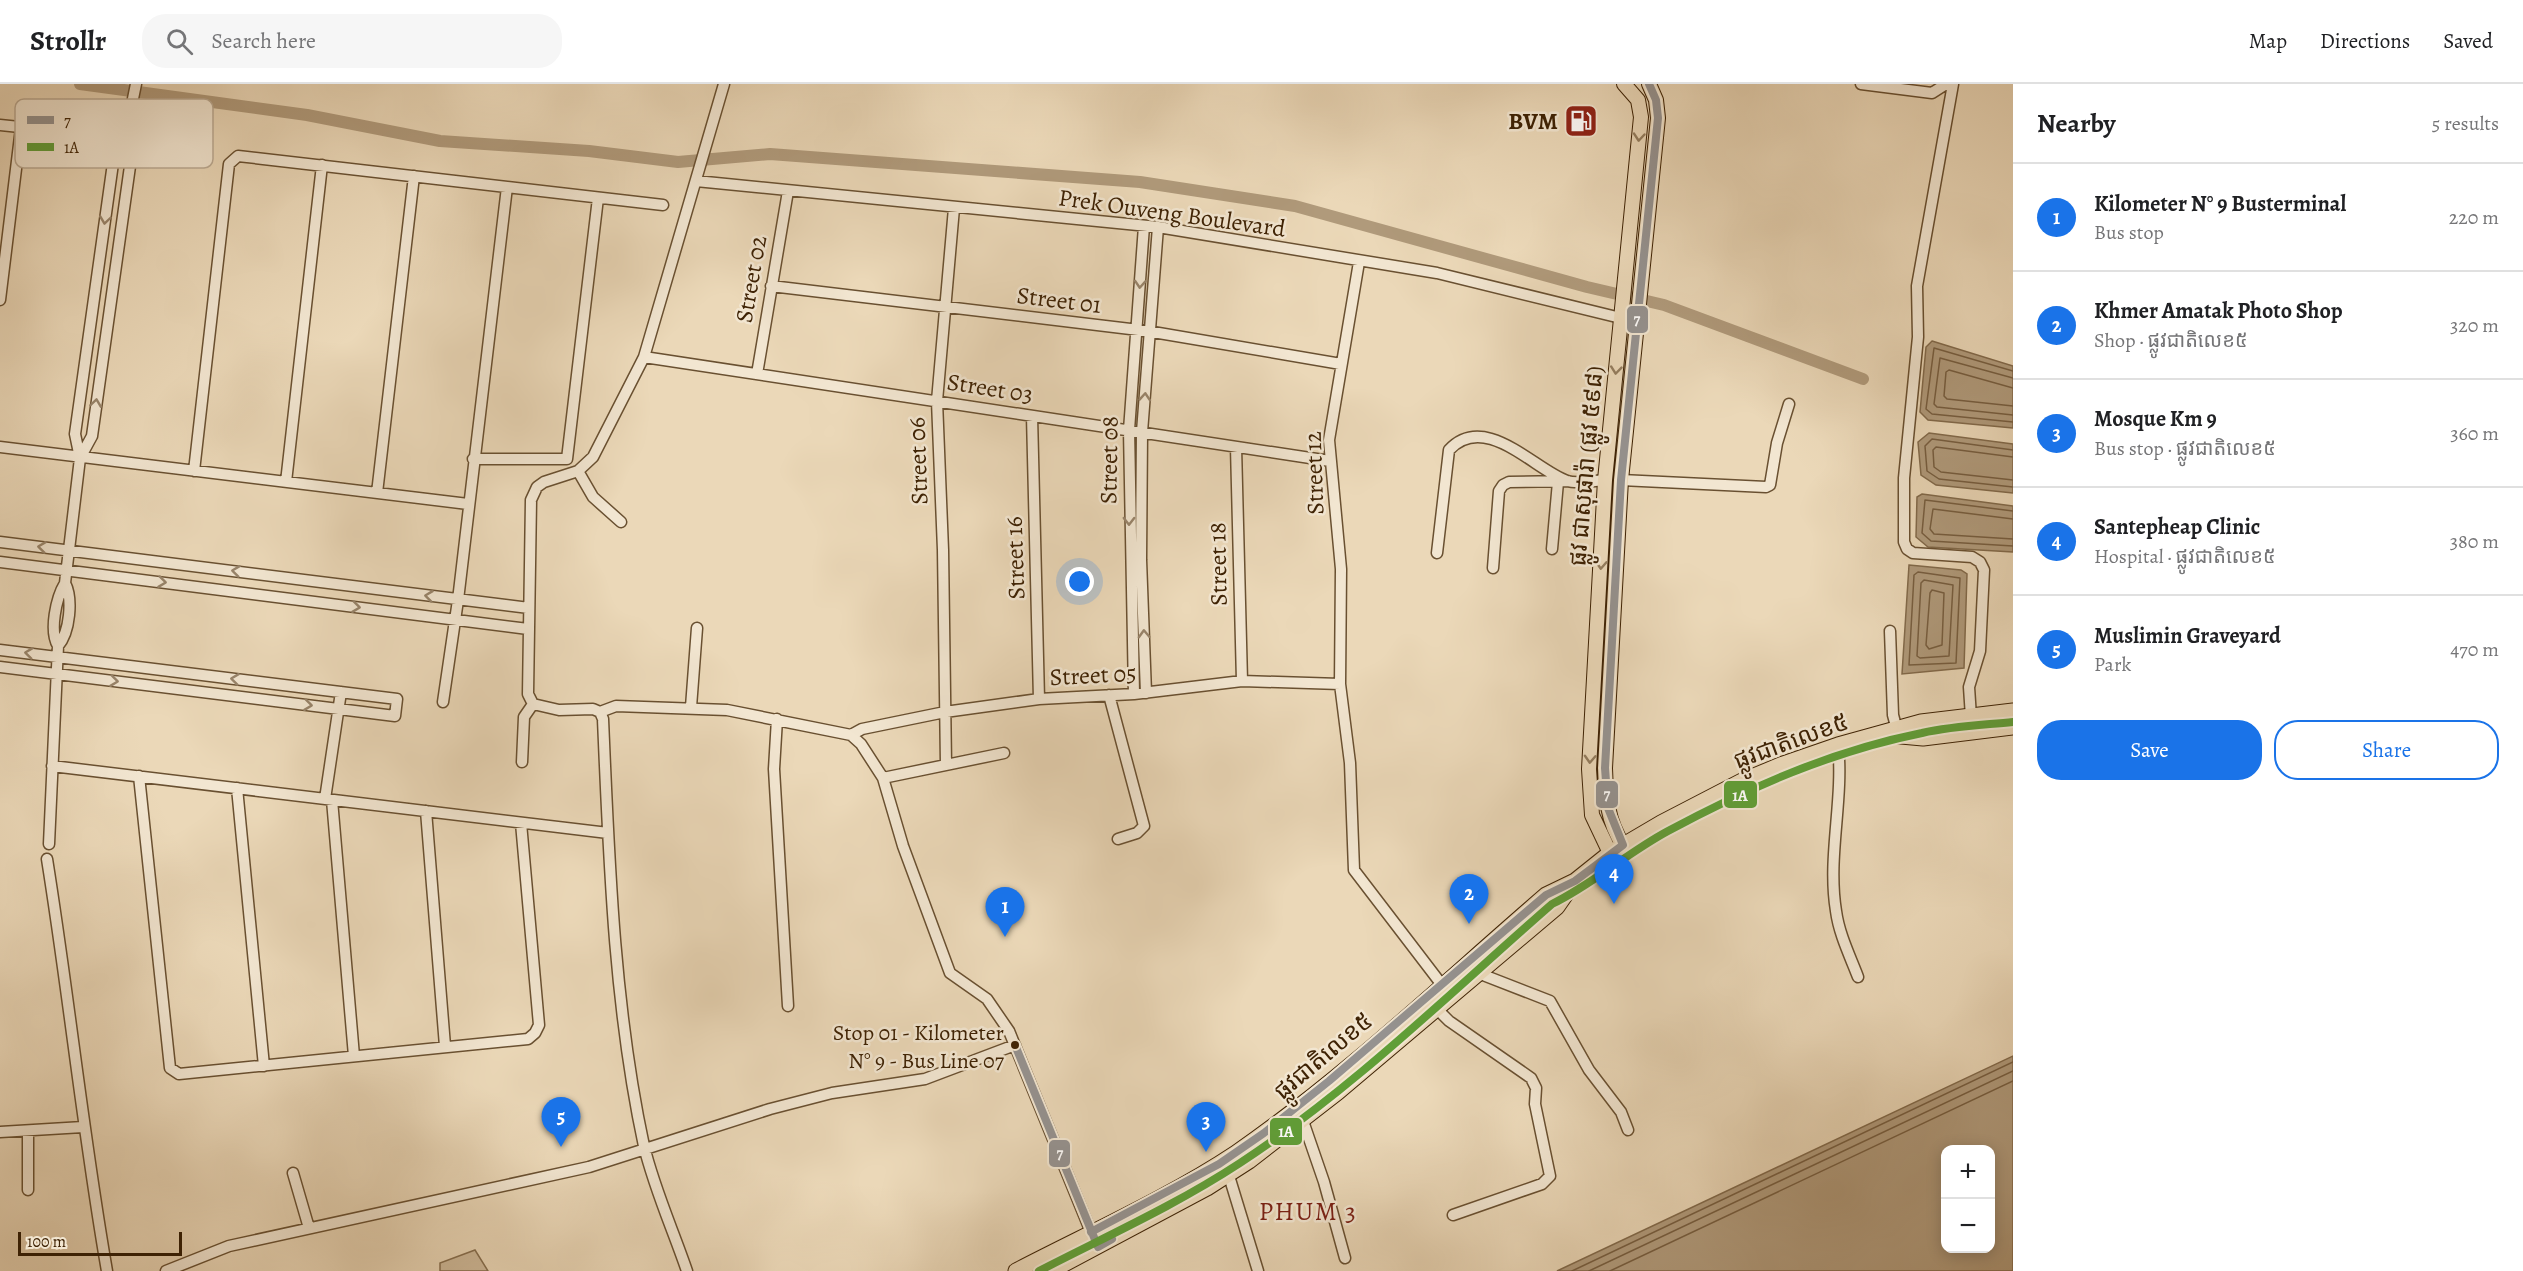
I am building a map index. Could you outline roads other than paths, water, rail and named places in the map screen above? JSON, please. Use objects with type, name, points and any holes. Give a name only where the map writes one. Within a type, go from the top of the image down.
[{"type":"highway","name":"ផ្លូវជាតិលេខ៥","points":[[1051,1271],[1228,1176],[1268,1138],[1546,895],[1575,881],[1623,845],[1742,781],[1842,744],[1921,722],[2013,711]]},
{"type":"highway","name":"ផ្លូវជាតិលេខ៥","points":[[1881,734],[1923,738],[2013,727]]},
{"type":"highway","name":"ផ្លូវជាតិលេខ៥","points":[[1016,1271],[1303,1120],[1557,907],[1575,881]]},
{"type":"main road","name":"ផ្លូវ ជាសុផារ៉ា (ផ្លូវ ៥៩៨)","points":[[1623,845],[1607,808],[1605,768],[1621,480],[1658,118],[1656,100],[1649,84]]},
{"type":"main road","name":"ផ្លូវ ជាសុផារ៉ា (ផ្លូវ ៥៩៨)","points":[[1610,854],[1596,828],[1590,798],[1605,480],[1641,117],[1638,100],[1627,85]]},
{"type":"main road","points":[[1593,708],[1608,709]]},
{"type":"street","points":[[133,99],[136,84]]},
{"type":"street","points":[[533,704],[528,694],[527,676],[531,500],[537,487],[544,482],[578,471],[593,457],[644,357],[724,84]]},
{"type":"street","points":[[1861,84],[1932,93],[1946,84]]},
{"type":"street","points":[[1953,84],[1917,286],[1918,337],[1904,478],[1904,542],[1907,549],[1913,553],[1972,557],[1980,562],[1984,570],[1980,651],[1969,687],[1971,717]]},
{"type":"street","points":[[0,125],[15,127]]},
{"type":"street","points":[[194,471],[229,164],[238,156],[663,205]]},
{"type":"street","points":[[286,482],[322,165]]},
{"type":"street","points":[[0,300],[16,168]]},
{"type":"street","points":[[49,844],[57,652],[53,639],[59,592],[65,583],[80,458],[75,434],[112,168]]},
{"type":"street","points":[[80,458],[92,436],[130,168]]},
{"type":"street","points":[[376,493],[414,176]]},
{"type":"street","name":"Prek Ouveng Boulevard","points":[[697,177],[788,191],[1158,228],[1437,273],[1637,319]]},
{"type":"street","points":[[443,702],[458,600],[507,187]]},
{"type":"street","name":"Street 02","points":[[757,374],[788,191]]},
{"type":"street","points":[[109,193],[126,195]]},
{"type":"street","points":[[473,459],[567,459],[598,198]]},
{"type":"street","name":"Street 06","points":[[946,765],[943,550],[937,401],[954,208]]},
{"type":"street","name":"Street 08","points":[[1134,694],[1129,562],[1129,430],[1144,226]]},
{"type":"street","points":[[1146,693],[1141,560],[1142,432],[1158,228]]},
{"type":"street","name":"Street 12","points":[[1359,262],[1329,441],[1341,569],[1340,684],[1350,763],[1354,870],[1442,985]]},
{"type":"street","points":[[98,273],[114,275]]},
{"type":"street","name":"Street 01","points":[[771,286],[1137,330],[1341,364]]},
{"type":"street","name":"Street 03","points":[[644,357],[1330,461]]},
{"type":"street","points":[[1621,480],[1766,487],[1770,485],[1777,443],[1789,404]]},
{"type":"street","name":"Street 16","points":[[1032,416],[1040,699]]},
{"type":"street","points":[[1437,553],[1449,450],[1455,444],[1485,438],[1504,444],[1563,482]]},
{"type":"street","points":[[0,447],[468,504]]},
{"type":"street","name":"Street 18","points":[[1236,447],[1242,681]]},
{"type":"street","points":[[578,471],[593,497],[621,522]]},
{"type":"street","points":[[1493,568],[1499,491],[1503,485],[1605,480]]},
{"type":"street","points":[[1552,549],[1563,482]]},
{"type":"street","points":[[528,629],[2,562],[4,542],[529,608]]},
{"type":"street","points":[[137,579],[139,559]]},
{"type":"street","points":[[1129,562],[1141,560]]},
{"type":"street","points":[[266,596],[268,576]]},
{"type":"street","points":[[691,707],[697,628]]},
{"type":"street","points":[[1890,631],[1893,715],[1897,730]]},
{"type":"street","points":[[0,650],[57,652],[198,674],[397,699],[395,716],[0,667]]},
{"type":"street","points":[[195,692],[198,674]]},
{"type":"street","name":"Street 05","points":[[851,735],[862,729],[945,712],[1040,699],[1146,693],[1242,681],[1340,684]]},
{"type":"street","points":[[341,692],[329,799],[354,1056]]},
{"type":"street","points":[[1109,695],[1144,826],[1137,833],[1118,839]]},
{"type":"street","points":[[533,704],[559,710],[593,709],[600,712],[603,719],[608,833],[629,1060],[645,1148],[687,1271]]},
{"type":"street","points":[[522,762],[524,717],[533,704]]},
{"type":"street","points":[[600,712],[616,706],[691,707],[777,719],[851,735],[883,778],[903,846],[950,973],[987,999],[1009,1031],[1098,1247]]},
{"type":"street","points":[[777,719],[774,769],[788,1006]]},
{"type":"street","points":[[1842,744],[1834,875],[1836,911],[1858,977]]},
{"type":"street","points":[[883,778],[1004,753]]},
{"type":"street","points":[[52,766],[608,833]]},
{"type":"street","points":[[139,776],[170,1068],[179,1074],[528,1039],[535,1034],[539,1026],[521,823]]},
{"type":"street","points":[[237,788],[264,1066]]},
{"type":"street","points":[[426,811],[445,1046]]},
{"type":"street","points":[[47,859],[62,950],[83,1127],[107,1271]]},
{"type":"street","points":[[1478,974],[1550,1001],[1589,1070],[1621,1112],[1628,1130]]},
{"type":"street","points":[[1437,1009],[1449,1021],[1531,1078],[1536,1088],[1534,1104],[1550,1176],[1542,1184],[1453,1215]]},
{"type":"street","points":[[166,1271],[229,1246],[589,1167],[770,1109],[832,1093],[925,1079],[1015,1045]]},
{"type":"street","points":[[1303,1120],[1324,1182],[1345,1258]]},
{"type":"street","points":[[0,1132],[83,1127]]},
{"type":"street","points":[[28,1132],[28,1190]]},
{"type":"street","points":[[292,1173],[309,1228]]},
{"type":"street","points":[[1228,1176],[1258,1271]]},
{"type":"water","points":[[1932,341],[2013,366],[2013,428],[1928,420],[1920,412],[1926,347]]},
{"type":"water","points":[[1929,433],[2013,444],[2013,493],[1936,485],[1921,475],[1918,442]]},
{"type":"water","points":[[1922,494],[2013,506],[2013,552],[1928,547],[1916,537],[1917,497]]},
{"type":"water","points":[[1909,565],[1961,570],[1967,574],[1964,668],[1902,674]]},
{"type":"water","points":[[2013,1056],[2013,1271],[1557,1271]]},
{"type":"waterway","points":[[80,84],[190,99]]},
{"type":"waterway","points":[[213,102],[307,115],[440,141],[589,151],[678,162],[770,154],[1140,182],[1295,206],[1587,287],[1664,305],[1863,379]]},
{"type":"place","name":"BVM","points":[[1581,121]]},
{"type":"place","name":"Santepheap Clinic","points":[[1614,904]]},
{"type":"place","name":"Khmer Amatak Photo Shop","points":[[1469,924]]},
{"type":"place","name":"Kilometer N° 9 Busterminal","points":[[1005,937]]},
{"type":"place","name":"Stop 01 - Kilometer N° 9 - Bus Line 07","points":[[1015,1045]]},
{"type":"place","name":"Muslimin Graveyard","points":[[561,1147]]},
{"type":"place","name":"Mosque Km 9","points":[[1206,1152]]},
{"type":"district","name":"PHUM 3","points":[[1308,1211]]}]
